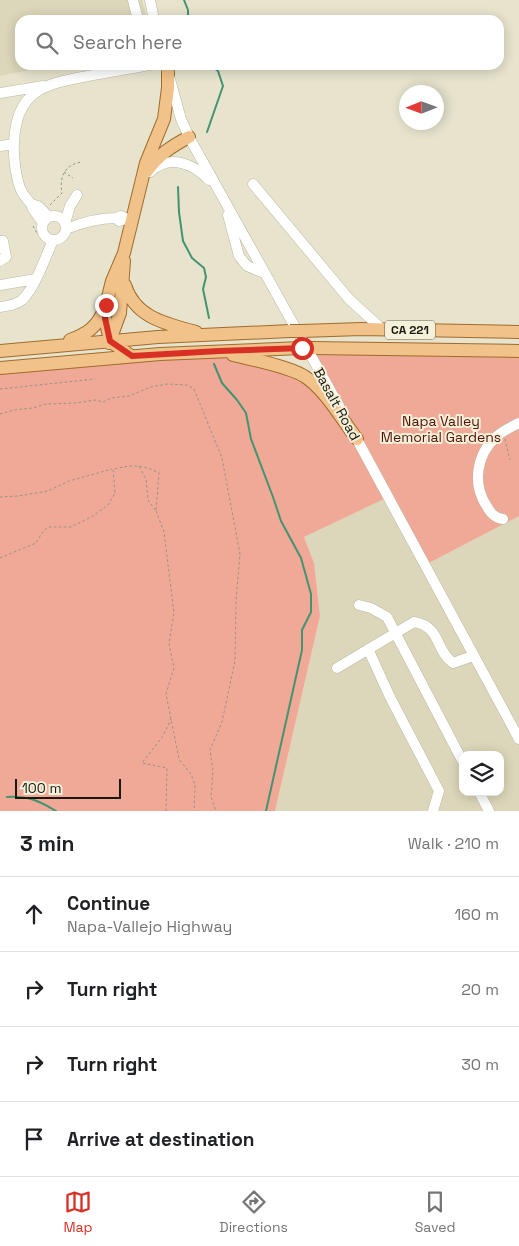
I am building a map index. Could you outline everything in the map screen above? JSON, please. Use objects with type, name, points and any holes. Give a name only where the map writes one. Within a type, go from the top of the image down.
[{"type":"main road","points":[[142,183],[148,157],[164,119],[168,88],[167,70]]},
{"type":"main road","points":[[90,359],[101,352],[110,341],[120,313],[124,272],[124,219],[148,170],[166,151],[189,137]]},
{"type":"main road","points":[[57,345],[84,335],[98,324],[106,305],[112,281],[124,253]]},
{"type":"main road","points":[[124,272],[128,294],[140,310],[162,322],[206,334]]},
{"type":"main road","points":[[106,305],[105,318],[110,341],[132,356]]},
{"type":"main road","name":"CA 221","points":[[0,351],[206,334],[383,330],[519,332]]},
{"type":"main road","name":"CA 221","points":[[0,368],[132,356],[307,348],[519,351]]},
{"type":"main road","points":[[219,351],[293,371],[304,376],[320,390],[357,439]]},
{"type":"street","points":[[133,0],[137,15]]},
{"type":"street","points":[[150,0],[153,15]]},
{"type":"street","points":[[0,93],[123,70]]},
{"type":"street","name":"Basalt Road","points":[[167,70],[181,119],[189,137],[357,439],[519,739]]},
{"type":"street","points":[[48,85],[35,93],[25,104],[18,121],[14,144],[22,192],[32,204],[38,206],[48,216],[59,217],[66,226]]},
{"type":"street","points":[[0,146],[14,144]]},
{"type":"street","points":[[142,183],[148,173],[154,168],[162,164],[179,162],[189,164],[198,170],[217,188]]},
{"type":"street","points":[[253,184],[349,299],[383,330]]},
{"type":"street","points":[[70,206],[48,216],[42,230],[44,234],[53,240],[60,238],[66,226],[70,206],[77,195]]},
{"type":"street","points":[[66,226],[102,218],[124,219]]},
{"type":"street","points":[[0,307],[13,305],[22,300],[36,279],[53,240]]},
{"type":"street","points":[[0,241],[3,241],[6,256],[0,261]]},
{"type":"street","points":[[0,285],[36,279]]},
{"type":"street","points":[[503,518],[495,516],[484,503],[478,473],[481,459],[490,444],[503,432],[519,423]]},
{"type":"street","points":[[359,606],[371,608],[387,617],[459,754]]},
{"type":"street","points":[[337,668],[414,622],[424,624],[431,629],[453,663],[473,656]]},
{"type":"street","points":[[368,649],[390,697],[439,791],[433,811]]},
{"type":"street","points":[[481,796],[488,811]]},
{"type":"path","points":[[48,216],[62,193],[61,183],[64,172],[69,166],[82,162]]},
{"type":"path","points":[[64,172],[73,178]]},
{"type":"path","points":[[0,389],[95,379]]},
{"type":"path","points":[[0,414],[46,404],[54,405],[95,400],[103,402],[111,398],[129,396],[151,387],[167,384],[187,385],[194,389],[222,458],[240,554],[236,602],[235,661],[222,722],[210,750],[213,771],[211,797],[216,811]]},
{"type":"path","points":[[503,432],[510,460]]},
{"type":"path","points":[[0,497],[48,491],[69,481],[130,465],[147,466],[160,473],[156,510]]},
{"type":"path","points":[[140,466],[146,479],[148,500],[156,510],[164,532],[174,612],[169,644],[174,668],[166,694],[179,759],[191,774],[195,785],[194,811]]},
{"type":"path","points":[[0,558],[36,543],[46,528],[71,527],[93,516],[108,504],[115,493],[113,469]]},
{"type":"path","points":[[166,811],[167,768],[142,763],[163,736],[171,718]]},
{"type":"shaded area","points":[[0,0],[142,0],[146,15],[15,15],[15,70],[30,70],[0,76]]},
{"type":"shaded area","points":[[388,496],[425,565],[519,516],[519,811],[275,811],[320,616],[314,563],[304,537]]},
{"type":"green space","name":"Napa Valley Memorial Gardens","points":[[307,350],[519,351],[519,516],[425,565],[388,497],[304,537],[314,563],[320,616],[275,811],[0,811],[0,368],[131,356],[183,359],[219,351],[304,376],[354,435]]},
{"type":"waterway","points":[[184,0],[188,15]]},
{"type":"waterway","points":[[207,132],[223,86],[217,70]]},
{"type":"waterway","points":[[178,187],[183,241],[192,258],[204,268],[206,277],[203,289],[209,318]]},
{"type":"waterway","points":[[214,364],[222,383],[246,413],[251,439],[281,521],[301,558],[311,594],[311,612],[302,630],[302,650],[266,811]]},
{"type":"waterway","points":[[7,797],[21,797],[33,800],[56,811]]},
{"type":"route","points":[[106,305],[105,318],[110,341],[132,356],[302,348]]}]
